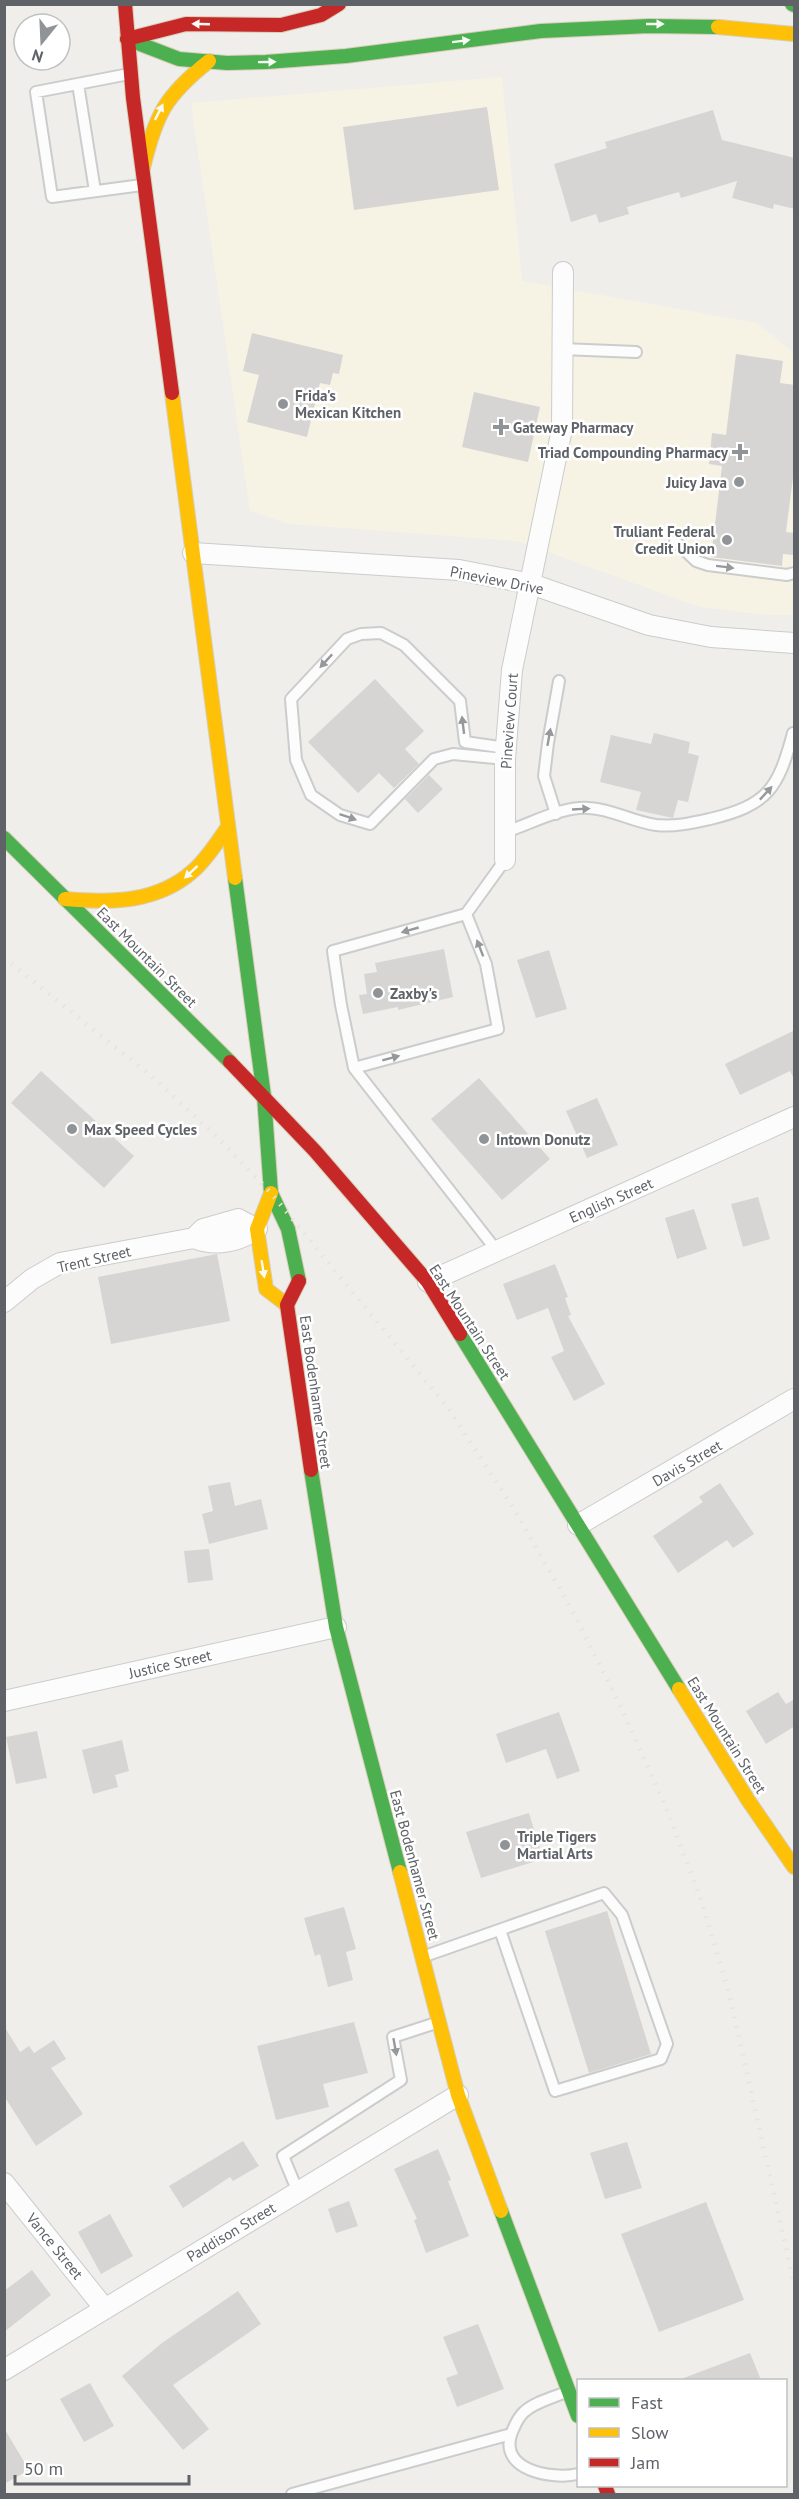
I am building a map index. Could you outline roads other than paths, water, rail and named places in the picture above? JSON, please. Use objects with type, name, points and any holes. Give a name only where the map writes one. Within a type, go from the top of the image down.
[{"type":"main road","name":"East Bodenhamer Street","points":[[125,4],[130,74],[264,1096],[271,1193],[288,1229],[299,1282],[287,1305],[301,1410],[336,1627],[458,2095],[577,2411]]},
{"type":"main road","points":[[127,39],[186,24],[281,25],[321,15],[339,4]]},
{"type":"main road","points":[[127,39],[185,60],[289,62],[504,35],[640,24],[693,24],[795,34]]},
{"type":"main road","points":[[143,168],[153,125],[164,103],[177,86],[208,61]]},
{"type":"main road","points":[[65,899],[105,903],[131,901],[156,895],[177,884],[195,869],[228,827]]},
{"type":"main road","name":"East Mountain Street","points":[[4,838],[264,1096],[315,1151],[428,1282],[578,1524],[791,1855]]},
{"type":"main road","name":"East Bodenhamer Street","points":[[271,1193],[257,1229],[266,1289],[287,1305]]},
{"type":"street","name":"Pineview Court","points":[[505,860],[506,753],[513,670],[562,429],[563,272]]},
{"type":"street","name":"Pineview Drive","points":[[193,554],[459,570],[531,584],[650,625],[711,637],[795,644]]},
{"type":"street","name":"English Street","points":[[428,1282],[795,1117]]},
{"type":"street","name":"Trent Street","points":[[4,1302],[32,1280],[60,1263],[194,1238],[203,1229],[238,1219],[257,1229]]},
{"type":"street","name":"Davis Street","points":[[578,1524],[795,1399]]},
{"type":"street","name":"Justice Street","points":[[4,1701],[336,1627]]},
{"type":"street","name":"Paddison Street","points":[[4,2370],[458,2095]]},
{"type":"street","name":"Vance Street","points":[[4,2183],[105,2309]]},
{"type":"lane","points":[[130,74],[36,92],[52,197],[145,184]]},
{"type":"lane","points":[[78,84],[95,191]]},
{"type":"lane","points":[[562,349],[636,352]]},
{"type":"lane","points":[[675,541],[696,561],[708,565],[787,575],[795,573]]},
{"type":"lane","points":[[360,633],[381,633],[404,645],[460,701],[465,742],[506,753],[453,754],[434,759],[370,824],[340,815],[311,795],[296,760],[291,699],[347,639],[360,633]]},
{"type":"lane","points":[[556,814],[544,776],[559,681]]},
{"type":"lane","points":[[505,832],[556,814],[589,808],[654,825],[674,825],[687,824],[749,808],[773,785],[784,764],[793,733]]},
{"type":"lane","points":[[497,1251],[354,1068],[333,951],[466,914],[505,860]]},
{"type":"lane","points":[[354,1068],[498,1029],[486,964],[466,914]]},
{"type":"lane","points":[[422,1957],[604,1893],[622,1915],[667,2044],[662,2059],[555,2091],[500,1930]]},
{"type":"lane","points":[[298,2192],[283,2156],[401,2080],[393,2037],[439,2022]]},
{"type":"lane","points":[[569,2391],[537,2403],[525,2411],[511,2434],[510,2452],[513,2459],[526,2469],[558,2476],[577,2474]]},
{"type":"lane","points":[[292,2494],[511,2434]]},
{"type":"railway","points":[[4,958],[149,1074],[215,1135],[271,1193],[448,1408],[512,1506],[571,1608],[619,1703],[667,1810],[701,1900],[729,1993],[794,2284]]},
{"type":"place","name":"Frida's Mexican Kitchen","points":[[283,404]]},
{"type":"place","name":"Gateway Pharmacy","points":[[501,427]]},
{"type":"place","name":"Triad Compounding Pharmacy","points":[[740,452]]},
{"type":"place","name":"Juicy Java","points":[[739,482]]},
{"type":"place","name":"Truliant Federal Credit Union","points":[[727,540]]},
{"type":"place","name":"Zaxby's","points":[[378,993]]},
{"type":"place","name":"Max Speed Cycles","points":[[72,1129]]},
{"type":"place","name":"Intown Donutz","points":[[484,1139]]},
{"type":"place","name":"Triple Tigers Martial Arts","points":[[505,1845]]}]
